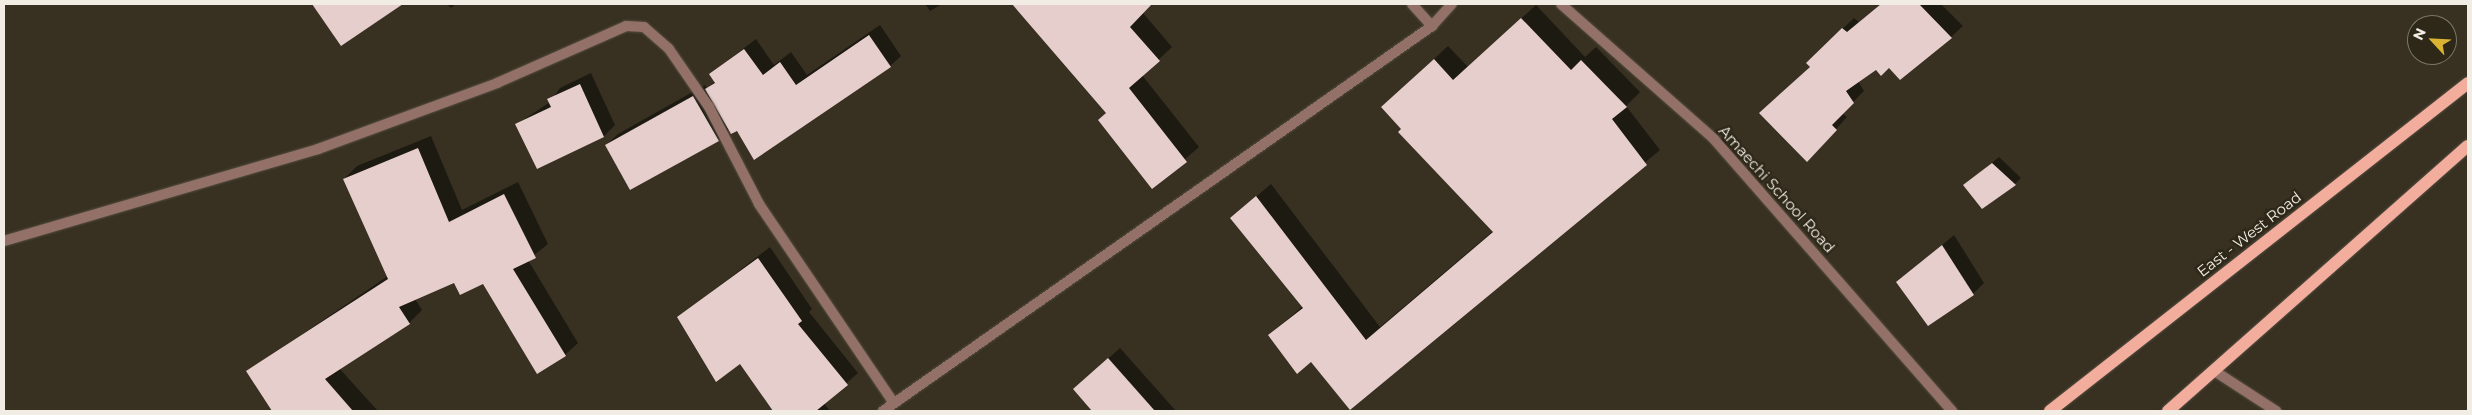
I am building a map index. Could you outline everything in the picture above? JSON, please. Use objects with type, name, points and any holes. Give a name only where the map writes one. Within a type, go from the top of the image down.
[{"type":"main road","name":"East - West Road","points":[[2050,411],[2468,83]]},
{"type":"main road","points":[[2168,411],[2216,372],[2468,146]]},
{"type":"street","points":[[1412,4],[1432,26]]},
{"type":"street","points":[[884,411],[893,402],[1432,26],[1452,4]]},
{"type":"street","name":"Amaechi School Road","points":[[1561,4],[1713,138],[1952,411]]},
{"type":"street","points":[[4,241],[318,149],[497,83],[626,26],[644,27],[669,49],[709,107],[759,204],[893,402]]},
{"type":"street","points":[[2216,372],[2276,411]]},
{"type":"building","points":[[312,4],[403,4],[341,46]]},
{"type":"building","points":[[1012,4],[1152,4],[1130,27],[1160,61],[1129,88],[1187,162],[1152,189],[1098,120],[1106,113]]},
{"type":"building","points":[[1881,4],[1919,4],[1952,38],[1900,80],[1889,68],[1881,76],[1876,70],[1846,91],[1854,103],[1832,125],[1837,130],[1807,162],[1759,113],[1810,67],[1806,63],[1842,28],[1847,32]]},
{"type":"building","points":[[1521,18],[1571,70],[1581,60],[1627,107],[1612,119],[1647,165],[1350,410],[1311,362],[1297,374],[1268,335],[1303,308],[1230,218],[1256,196],[1366,340],[1493,232],[1398,132],[1401,129],[1381,107],[1434,59],[1453,80]]},
{"type":"building","points":[[869,35],[891,67],[754,160],[737,131],[731,134],[705,89],[715,83],[709,74],[744,49],[763,75],[780,62],[796,85]]},
{"type":"building","points":[[580,84],[604,137],[537,169],[515,124],[551,107],[547,99]]},
{"type":"building","points":[[693,96],[719,141],[630,190],[605,145]]},
{"type":"building","points":[[418,148],[449,222],[504,194],[536,258],[513,269],[566,356],[537,374],[483,284],[460,295],[454,283],[399,307],[410,324],[325,379],[353,411],[272,411],[246,371],[388,279],[343,179]]},
{"type":"building","points":[[1992,163],[2016,185],[1982,209],[1963,185]]},
{"type":"building","points":[[1942,245],[1974,295],[1928,326],[1896,282]]},
{"type":"building","points":[[758,258],[802,321],[798,324],[848,385],[816,411],[773,411],[740,364],[716,382],[677,317]]},
{"type":"building","points":[[1108,358],[1155,411],[1092,411],[1073,389]]}]
